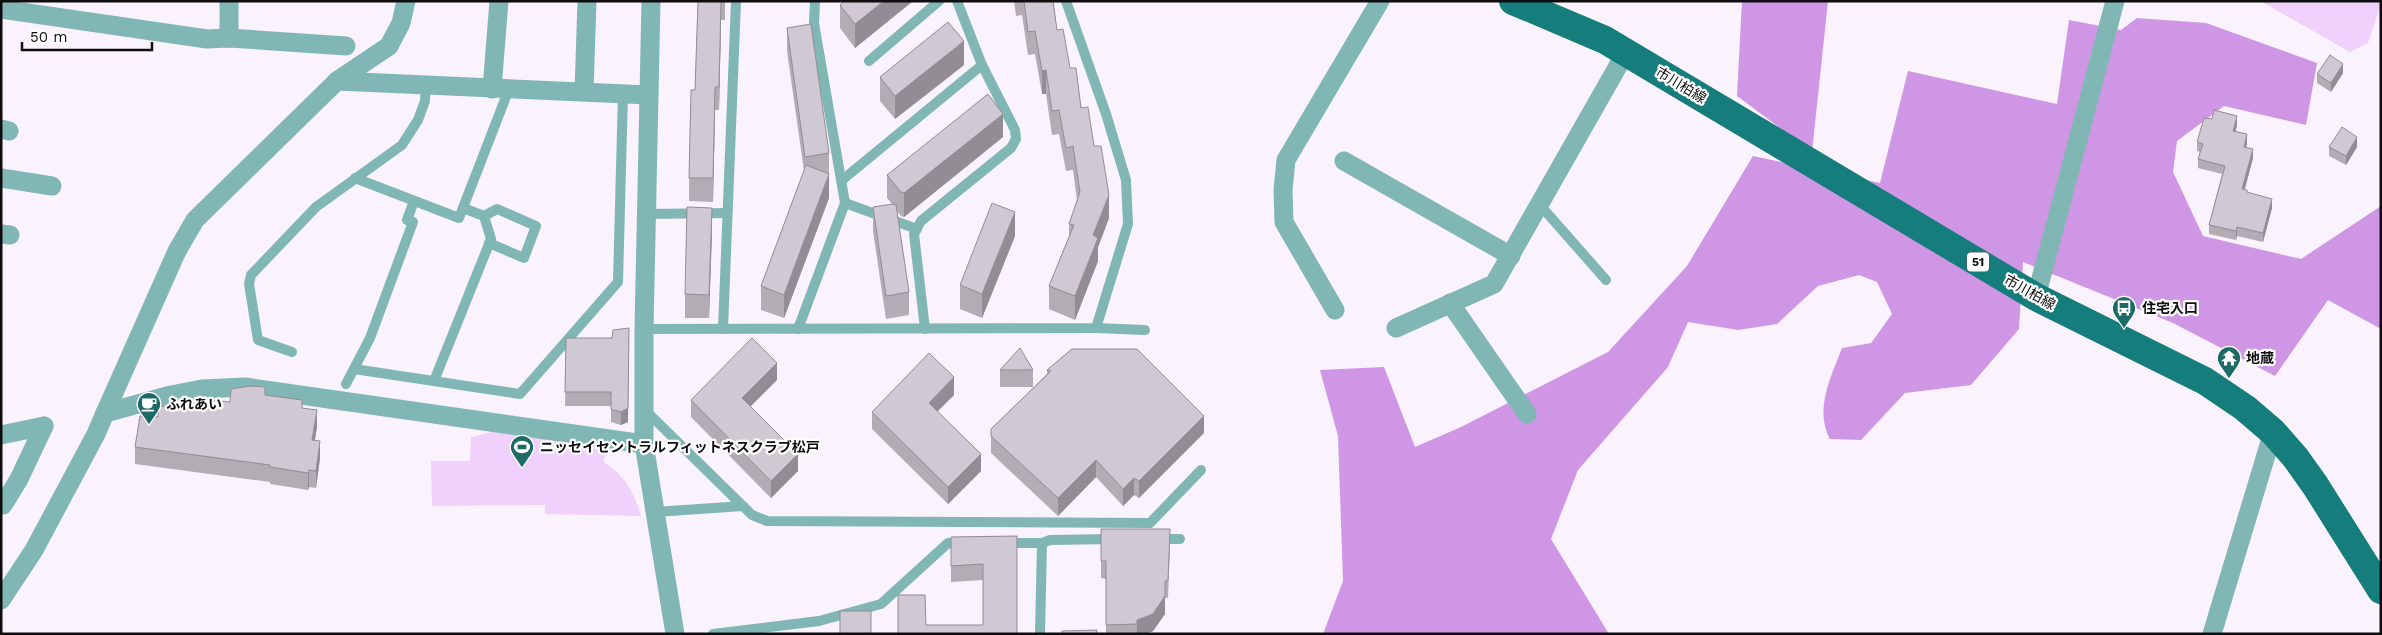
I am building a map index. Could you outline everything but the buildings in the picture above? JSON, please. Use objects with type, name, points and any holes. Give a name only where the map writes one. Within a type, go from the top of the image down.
[{"type":"main road","name":"市川柏線","points":[[1525,3],[1626,52],[2036,297],[2205,381],[2244,408],[2273,432],[2295,457],[2315,485],[2381,590]]},
{"type":"street","points":[[228,38],[229,1]]},
{"type":"street","points":[[1,600],[34,550],[96,434],[177,251],[195,220],[337,81],[389,46],[401,22],[406,1]]},
{"type":"street","points":[[499,1],[501,89]]},
{"type":"street","points":[[584,90],[587,1]]},
{"type":"street","points":[[651,1],[644,329],[644,444],[675,634]]},
{"type":"street","points":[[1335,310],[1284,222],[1283,190],[1286,160],[1380,1]]},
{"type":"street","points":[[2036,297],[2116,1]]},
{"type":"street","points":[[1,9],[207,39],[228,38],[346,46]]},
{"type":"street","points":[[1396,328],[1494,284],[1626,52]]},
{"type":"street","points":[[337,81],[501,89],[584,90],[648,95]]},
{"type":"street","points":[[1344,162],[1511,256]]},
{"type":"street","points":[[1,178],[52,186]]},
{"type":"street","points":[[1450,304],[1527,414]]},
{"type":"street","points":[[105,413],[171,395],[202,389],[245,387],[644,444]]},
{"type":"street","points":[[1,435],[44,426],[19,479],[3,505],[1,504]]},
{"type":"street","points":[[2212,634],[2273,432]]},
{"type":"lane","points":[[723,329],[736,1]]},
{"type":"lane","points":[[798,329],[845,203],[814,23],[815,1]]},
{"type":"lane","points":[[870,61],[939,1]]},
{"type":"lane","points":[[924,329],[914,234],[921,221],[1011,148],[1016,139],[1015,130],[982,65],[957,1]]},
{"type":"lane","points":[[1066,1],[1106,114],[1126,180],[1128,224],[1096,328]]},
{"type":"lane","points":[[841,181],[982,65]]},
{"type":"lane","points":[[292,352],[258,340],[248,284],[251,275],[316,207],[402,145],[418,120],[425,101],[426,85]]},
{"type":"lane","points":[[355,178],[459,218],[501,89]]},
{"type":"lane","points":[[354,369],[520,394],[618,282],[623,93]]},
{"type":"lane","points":[[346,384],[370,338],[413,222],[407,220],[414,201]]},
{"type":"lane","points":[[845,203],[917,229]]},
{"type":"lane","points":[[1540,205],[1606,280]]},
{"type":"lane","points":[[463,208],[484,216],[497,209],[536,226],[524,258],[489,243]]},
{"type":"lane","points":[[646,214],[728,213]]},
{"type":"lane","points":[[434,381],[491,239],[484,216]]},
{"type":"lane","points":[[644,329],[1096,328],[1145,330]]},
{"type":"lane","points":[[644,409],[752,515],[767,521],[1150,523],[1201,470]]},
{"type":"lane","points":[[655,512],[743,506]]},
{"type":"lane","points":[[1150,539],[1180,538]]},
{"type":"lane","points":[[995,543],[1042,543],[1050,540],[1120,539]]},
{"type":"lane","points":[[713,634],[819,621],[881,604],[948,542],[976,543]]},
{"type":"lane","points":[[1040,634],[1042,543]]},
{"type":"lane","points":[[761,628],[771,634]]},
{"type":"shaded area","points":[[1742,1],[1828,1],[1812,152],[1737,96]]},
{"type":"shaded area","points":[[2260,1],[2381,1],[2381,5],[2368,43],[2350,52]]},
{"type":"shaded area","points":[[2137,18],[2206,23],[2317,63],[2306,125],[2224,106],[2177,141],[2173,172],[2203,236],[2301,259],[2381,206],[2381,329],[2328,300],[2275,376],[2173,323],[2023,262],[2019,329],[1971,385],[1905,393],[1861,440],[1830,439],[1825,428],[1824,405],[1829,382],[1842,348],[1871,343],[1892,314],[1877,282],[1859,275],[1818,286],[1777,324],[1738,330],[1688,322],[1668,367],[1578,470],[1551,539],[1609,634],[1323,634],[1343,581],[1338,436],[1320,370],[1384,367],[1415,447],[1461,427],[1608,352],[1687,266],[1753,156],[1880,183],[1908,71],[2057,104],[2069,20],[2121,30]]},
{"type":"shaded area","name":"ニッセイセントラルフィットネスクラブ松戸","points":[[516,426],[610,448],[603,461],[618,473],[628,485],[641,516],[545,514],[545,505],[432,506],[431,461],[470,461],[471,437]]},
{"type":"place","name":"住宅入口","points":[[2124,329]]},
{"type":"place","name":"地蔵","points":[[2229,379]]},
{"type":"place","name":"ふれあい","points":[[149,425]]},
{"type":"place","name":"ニッセイセントラルフィットネスクラブ松戸","points":[[522,468]]}]
